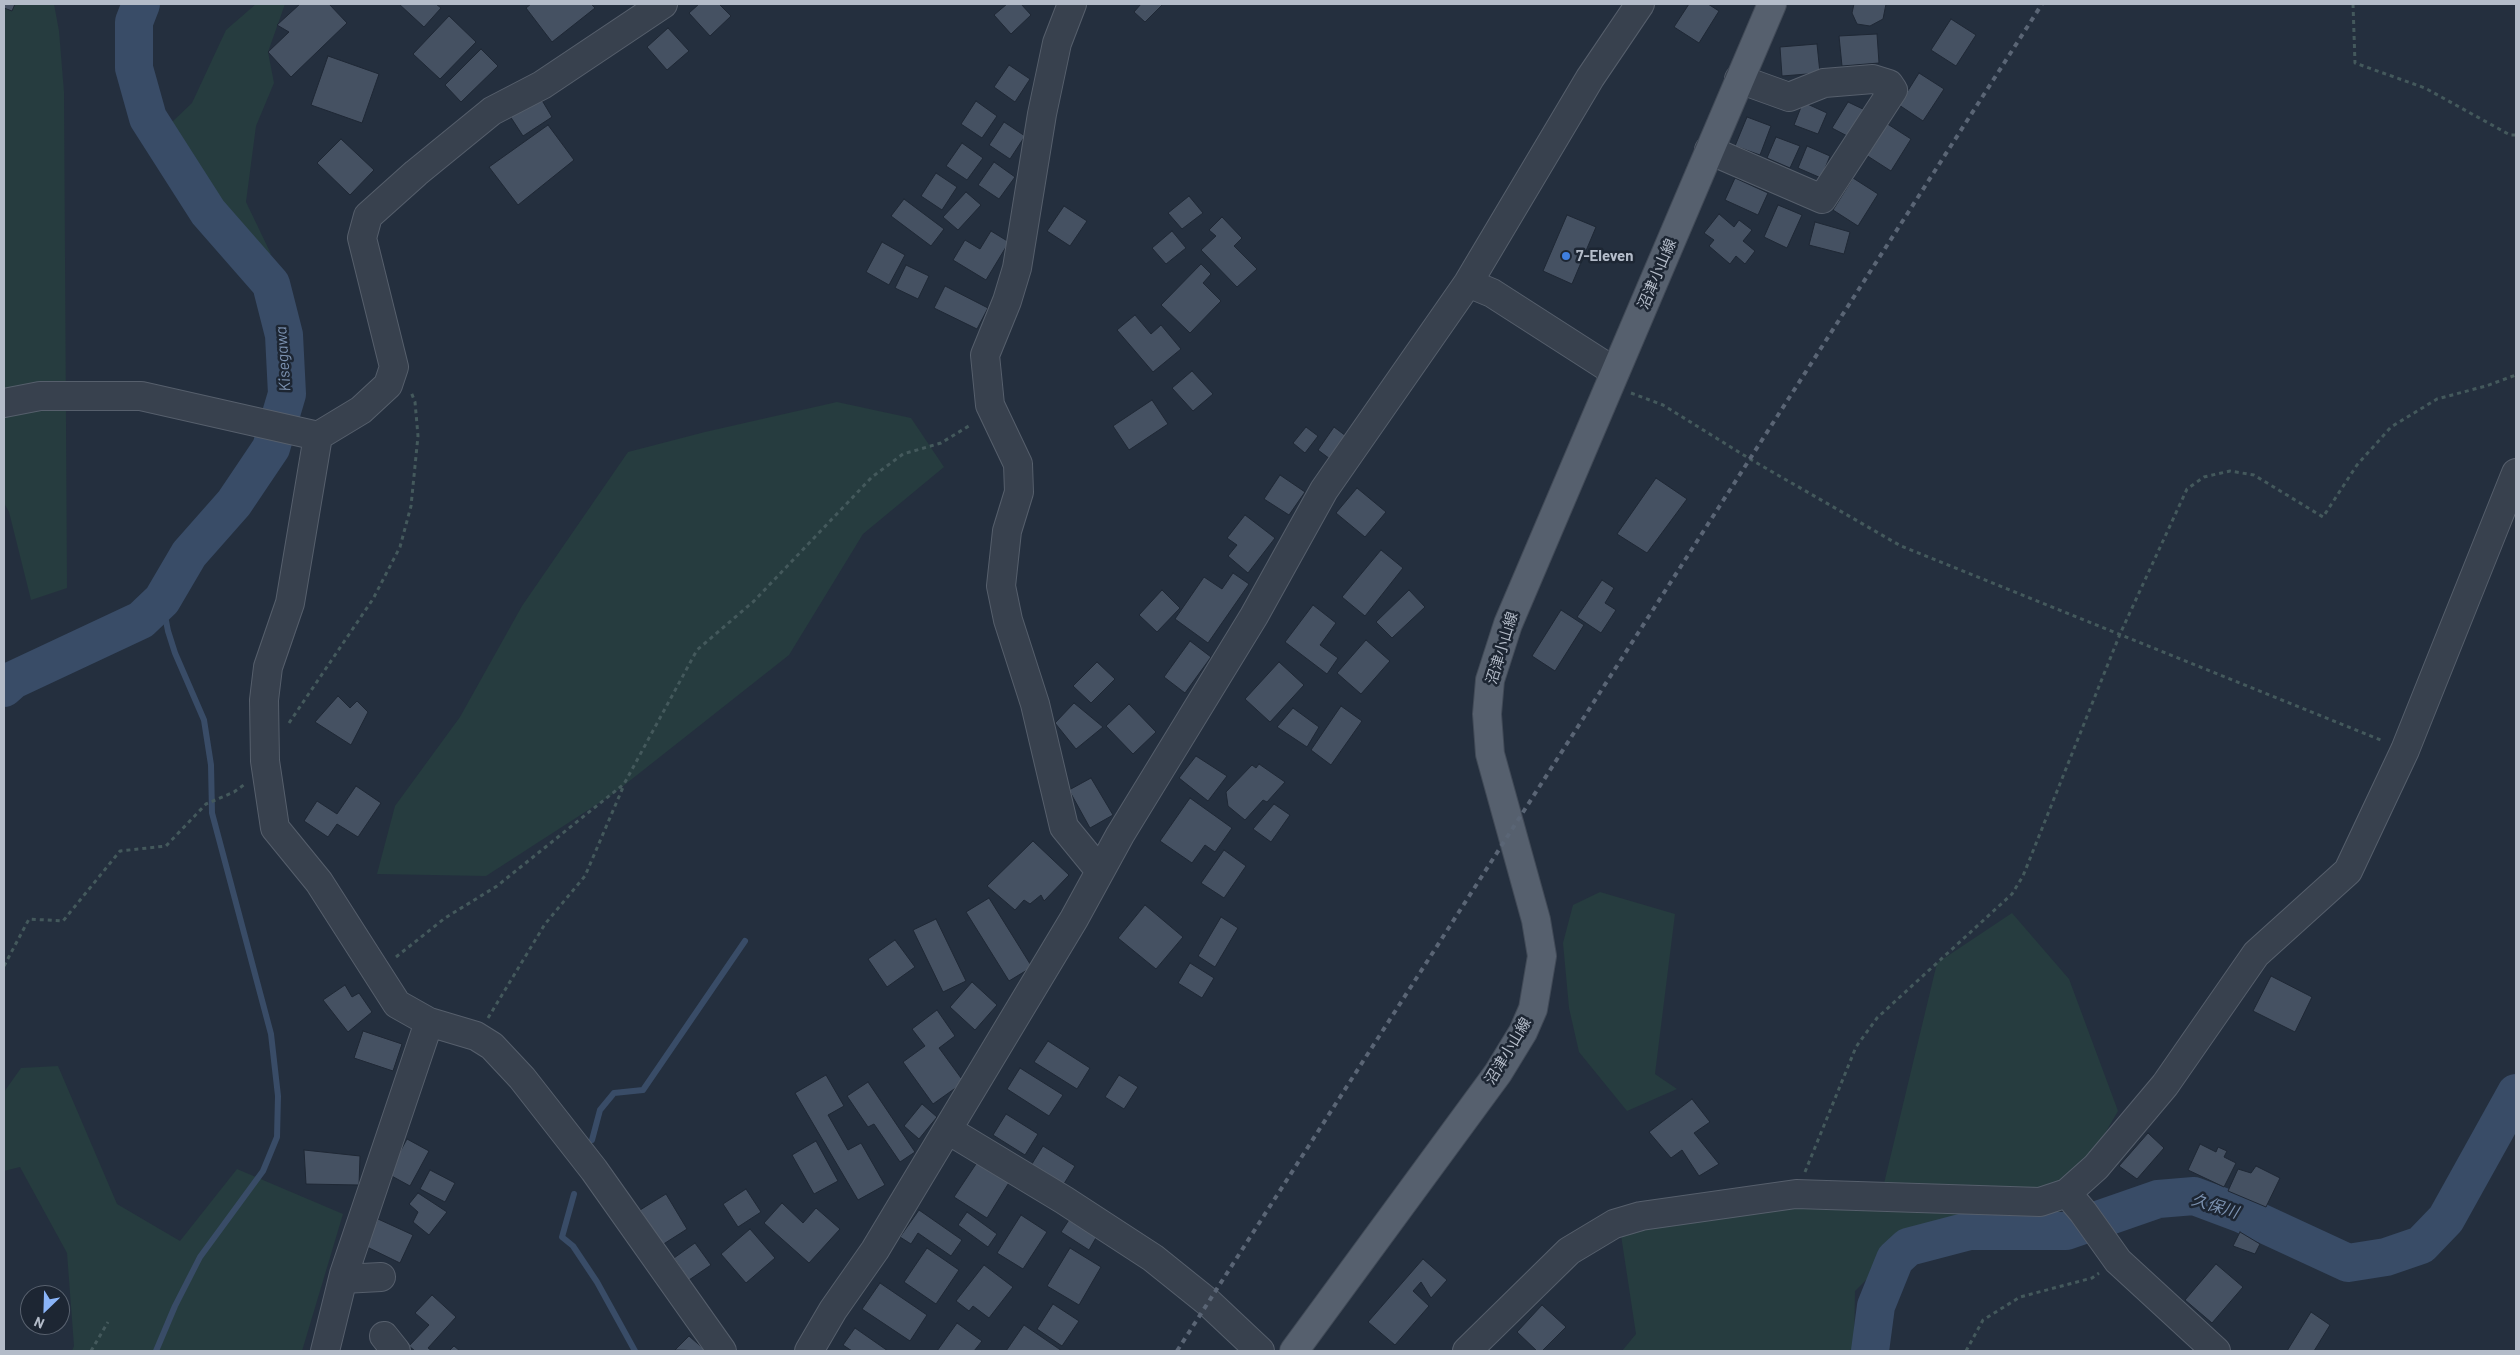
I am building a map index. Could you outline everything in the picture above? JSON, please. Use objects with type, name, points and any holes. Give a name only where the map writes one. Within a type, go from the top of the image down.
[{"type":"main road","name":"沼津小山線","points":[[1294,1351],[1498,1073],[1523,1032],[1533,1009],[1542,956],[1529,892],[1490,754],[1487,714],[1490,680],[1508,624],[1772,4]]},
{"type":"street","points":[[4,403],[40,396],[141,396],[312,434],[361,410],[388,385],[394,367],[362,238],[368,216],[416,173],[492,111],[542,85],[663,4]]},
{"type":"street","points":[[1072,4],[1057,43],[1047,88],[1018,268],[985,355],[990,405],[1018,464],[1019,492],[1007,531],[1001,586],[1008,620],[1035,704],[1064,827],[1100,871]]},
{"type":"street","points":[[809,1351],[875,1250],[948,1130],[1087,897],[1100,871],[1254,616],[1324,490],[1468,283],[1590,78],[1640,4]]},
{"type":"street","points":[[1709,150],[1822,199],[1894,90],[1889,84],[1873,79],[1824,83],[1789,97],[1739,79]]},
{"type":"street","points":[[1468,283],[1492,293],[1612,380]]},
{"type":"street","points":[[312,434],[290,603],[268,667],[264,700],[265,761],[275,828],[319,882],[397,1004],[429,1022],[476,1036],[492,1046],[522,1078],[588,1162],[722,1351]]},
{"type":"street","points":[[1467,1351],[1568,1251],[1614,1224],[1641,1216],[1796,1194],[2040,1202],[2068,1195],[2096,1167],[2165,1086],[2256,954],[2348,871],[2405,750],[2516,473]]},
{"type":"street","points":[[325,1351],[343,1279],[429,1022]]},
{"type":"street","points":[[948,1130],[1064,1200],[1153,1258],[1209,1303],[1260,1351]]},
{"type":"street","points":[[2068,1195],[2083,1212],[2111,1251],[2216,1351]]},
{"type":"street","points":[[343,1279],[381,1277]]},
{"type":"path","points":[[2353,4],[2355,63],[2425,88],[2510,136],[2516,135]]},
{"type":"path","points":[[285,728],[373,598],[400,547],[410,506],[418,436],[415,402],[405,376],[394,367]]},
{"type":"path","points":[[1796,1194],[1856,1047],[1877,1018],[2012,894],[2023,876],[2120,634],[2187,489],[2204,477],[2230,471],[2254,475],[2323,516],[2358,464],[2391,427],[2437,399],[2486,386],[2516,375]]},
{"type":"path","points":[[1612,380],[1663,404],[1750,458],[1901,546],[2405,750]]},
{"type":"path","points":[[476,1036],[545,924],[585,876],[624,784],[697,650],[754,601],[872,477],[903,454],[941,444],[969,428],[990,405]]},
{"type":"path","points":[[377,972],[445,918],[497,886],[624,784]]},
{"type":"path","points":[[4,966],[29,919],[63,922],[120,851],[166,846],[206,804],[234,792]]},
{"type":"path","points":[[1966,1351],[1983,1320],[2020,1297],[2092,1278],[2111,1251]]},
{"type":"path","points":[[90,1351],[108,1322]]},
{"type":"green space","points":[[4,4],[54,4],[59,31],[64,92],[67,588],[31,600],[9,512],[4,503]]},
{"type":"green space","points":[[256,4],[285,4],[268,52],[274,83],[256,126],[246,202],[271,254],[250,260],[201,201],[169,140],[172,122],[192,103],[226,30]]},
{"type":"green space","points":[[837,402],[911,418],[944,467],[863,534],[789,655],[613,794],[486,876],[377,874],[395,806],[460,717],[522,606],[628,452],[705,432]]},
{"type":"green space","points":[[1600,892],[1675,914],[1655,1074],[1677,1089],[1627,1111],[1579,1052],[1569,1008],[1563,943],[1573,905]]},
{"type":"green space","points":[[2012,913],[2069,979],[2118,1111],[2056,1218],[1894,1252],[1855,1291],[1854,1351],[1622,1351],[1636,1334],[1619,1222],[1881,1196],[1937,963]]},
{"type":"green space","points":[[58,1066],[117,1204],[180,1241],[237,1169],[343,1214],[302,1351],[72,1351],[74,1346],[67,1253],[20,1167],[4,1171],[4,1092],[21,1068]]},
{"type":"building","points":[[4,4],[15,4],[12,11],[4,8]]},
{"type":"building","points":[[300,4],[329,4],[347,23],[291,77],[268,52],[289,32],[277,25]]},
{"type":"building","points":[[399,4],[436,4],[441,8],[424,27]]},
{"type":"building","points":[[531,4],[591,4],[595,8],[552,42],[526,8]]},
{"type":"building","points":[[699,4],[719,4],[731,16],[710,36],[689,13]]},
{"type":"building","points":[[1007,4],[1021,4],[1031,15],[1011,34],[994,15]]},
{"type":"building","points":[[1141,4],[1162,5],[1145,22],[1134,12]]},
{"type":"building","points":[[1689,4],[1708,4],[1719,11],[1699,43],[1674,27]]},
{"type":"building","points":[[1854,4],[1886,4],[1883,19],[1870,26],[1857,24],[1852,13]]},
{"type":"building","points":[[449,16],[476,42],[440,79],[413,54]]},
{"type":"building","points":[[1951,19],[1976,35],[1956,66],[1931,50]]},
{"type":"building","points":[[668,28],[689,51],[667,70],[647,47]]},
{"type":"building","points":[[1877,34],[1879,63],[1842,66],[1839,36]]},
{"type":"building","points":[[1817,44],[1820,73],[1782,76],[1780,47]]},
{"type":"building","points":[[481,49],[498,66],[461,102],[445,85]]},
{"type":"building","points":[[328,56],[379,74],[362,123],[311,105]]},
{"type":"building","points":[[1009,65],[1030,79],[1015,102],[994,87]]},
{"type":"building","points":[[1919,73],[1944,89],[1923,121],[1899,105]]},
{"type":"building","points":[[540,97],[552,117],[523,136],[510,116]]},
{"type":"building","points":[[976,101],[997,116],[982,138],[961,124]]},
{"type":"building","points":[[1803,102],[1827,113],[1818,134],[1794,125]]},
{"type":"building","points":[[1848,102],[1867,111],[1851,138],[1832,128]]},
{"type":"building","points":[[1747,117],[1771,126],[1760,155],[1735,146]]},
{"type":"building","points":[[1004,122],[1025,136],[1010,159],[989,145]]},
{"type":"building","points":[[1886,123],[1911,139],[1891,171],[1866,155]]},
{"type":"building","points":[[548,125],[574,160],[518,205],[489,167]]},
{"type":"building","points":[[1776,137],[1800,146],[1790,168],[1767,158]]},
{"type":"building","points":[[341,139],[374,170],[350,195],[317,163]]},
{"type":"building","points":[[962,143],[983,158],[967,180],[946,166]]},
{"type":"building","points":[[1807,146],[1830,156],[1821,178],[1798,168]]},
{"type":"building","points":[[994,162],[1015,177],[999,199],[978,185]]},
{"type":"building","points":[[936,173],[957,187],[942,210],[921,196]]},
{"type":"building","points":[[1735,178],[1768,193],[1758,215],[1725,200]]},
{"type":"building","points":[[1853,178],[1878,194],[1858,226],[1833,210]]},
{"type":"building","points":[[966,192],[981,205],[958,230],[943,217]]},
{"type":"building","points":[[1189,196],[1203,213],[1182,229],[1168,213]]},
{"type":"building","points":[[904,199],[944,229],[931,246],[891,216]]},
{"type":"building","points":[[1778,205],[1802,215],[1787,248],[1764,237]]},
{"type":"building","points":[[1064,206],[1087,221],[1070,246],[1047,231]]},
{"type":"building","points":[[1719,214],[1734,227],[1739,220],[1752,230],[1743,241],[1755,251],[1745,264],[1736,256],[1730,264],[1709,246],[1714,240],[1704,233]]},
{"type":"building","points":[[1567,215],[1596,227],[1572,284],[1543,271]]},
{"type":"building","points":[[1222,217],[1242,238],[1234,246],[1257,269],[1237,287],[1201,250],[1216,236],[1209,230]]},
{"type":"building","points":[[1815,222],[1850,232],[1844,254],[1809,245]]},
{"type":"building","points":[[991,231],[1009,242],[986,280],[953,260],[965,240],[980,249]]},
{"type":"building","points":[[1172,231],[1186,248],[1166,264],[1152,248]]},
{"type":"building","points":[[882,242],[905,255],[889,285],[866,272]]},
{"type":"building","points":[[1201,264],[1211,274],[1203,283],[1221,301],[1190,333],[1161,305]]},
{"type":"building","points":[[906,265],[929,276],[918,299],[895,288]]},
{"type":"building","points":[[945,286],[988,308],[977,329],[934,308]]},
{"type":"building","points":[[1135,315],[1151,334],[1161,325],[1181,349],[1153,372],[1117,330]]},
{"type":"building","points":[[1192,371],[1213,394],[1193,411],[1172,388]]},
{"type":"building","points":[[1152,400],[1168,424],[1129,450],[1113,426]]},
{"type":"building","points":[[1306,427],[1318,436],[1305,453],[1293,443]]},
{"type":"building","points":[[1334,427],[1346,436],[1330,459],[1318,450]]},
{"type":"building","points":[[1280,475],[1305,492],[1289,515],[1264,499]]},
{"type":"building","points":[[1656,478],[1687,499],[1647,553],[1617,534]]},
{"type":"building","points":[[1357,488],[1386,512],[1365,537],[1336,513]]},
{"type":"building","points":[[1245,515],[1275,538],[1248,573],[1228,556],[1237,545],[1227,538]]},
{"type":"building","points":[[1381,550],[1403,568],[1365,616],[1342,597]]},
{"type":"building","points":[[1233,573],[1249,584],[1208,643],[1175,619],[1204,577],[1222,589]]},
{"type":"building","points":[[1602,580],[1614,588],[1605,603],[1616,610],[1601,633],[1577,617]]},
{"type":"building","points":[[1162,590],[1180,608],[1157,632],[1139,615]]},
{"type":"building","points":[[1409,590],[1425,607],[1392,638],[1376,622]]},
{"type":"building","points":[[1313,605],[1336,623],[1320,645],[1338,658],[1327,674],[1285,642]]},
{"type":"building","points":[[1561,610],[1584,625],[1555,671],[1532,656]]},
{"type":"building","points":[[1366,640],[1390,661],[1361,694],[1337,673]]},
{"type":"building","points":[[1190,641],[1211,657],[1185,693],[1164,677]]},
{"type":"building","points":[[1097,662],[1115,679],[1091,703],[1073,686]]},
{"type":"building","points":[[1279,662],[1304,685],[1270,722],[1245,699]]},
{"type":"building","points":[[338,696],[350,708],[357,701],[368,712],[351,745],[315,722]]},
{"type":"building","points":[[1074,703],[1103,727],[1076,749],[1055,723]]},
{"type":"building","points":[[1129,704],[1156,732],[1133,754],[1106,726]]},
{"type":"building","points":[[1341,706],[1362,721],[1331,765],[1311,750]]},
{"type":"building","points":[[1293,708],[1319,727],[1307,747],[1277,727]]},
{"type":"building","points":[[1196,756],[1227,776],[1208,801],[1179,778]]},
{"type":"building","points":[[1259,764],[1285,782],[1267,802],[1263,800],[1245,820],[1228,806],[1226,792],[1252,765],[1256,768]]},
{"type":"building","points":[[1091,778],[1113,815],[1090,828],[1069,790]]},
{"type":"building","points":[[356,786],[381,803],[358,837],[337,824],[328,837],[304,821],[317,801],[337,814]]},
{"type":"building","points":[[1190,798],[1232,828],[1215,852],[1205,845],[1192,863],[1160,841]]},
{"type":"building","points":[[1274,804],[1290,815],[1271,842],[1253,829]]},
{"type":"building","points":[[1033,841],[1069,875],[1044,901],[1041,895],[1030,904],[1024,900],[1015,910],[987,886]]},
{"type":"building","points":[[1224,850],[1246,866],[1224,898],[1201,883]]},
{"type":"building","points":[[989,898],[1032,967],[1009,981],[966,912]]},
{"type":"building","points":[[1145,905],[1183,937],[1156,969],[1118,938]]},
{"type":"building","points":[[1221,917],[1238,928],[1215,967],[1198,956]]},
{"type":"building","points":[[936,919],[966,981],[943,992],[913,930]]},
{"type":"building","points":[[895,940],[915,967],[887,987],[868,959]]},
{"type":"building","points":[[1190,963],[1214,978],[1202,998],[1178,983]]},
{"type":"building","points":[[2271,976],[2312,997],[2295,1032],[2253,1011]]},
{"type":"building","points":[[972,982],[997,1005],[975,1030],[950,1007]]},
{"type":"building","points":[[345,985],[352,997],[359,993],[372,1012],[348,1032],[323,1000]]},
{"type":"building","points":[[937,1010],[955,1036],[939,1048],[964,1082],[933,1104],[903,1062],[925,1046],[912,1029]]},
{"type":"building","points":[[363,1031],[402,1044],[393,1071],[354,1058]]},
{"type":"building","points":[[1048,1041],[1090,1068],[1077,1089],[1034,1062]]},
{"type":"building","points":[[1020,1068],[1063,1095],[1049,1116],[1007,1089]]},
{"type":"building","points":[[826,1075],[844,1106],[828,1115],[848,1150],[861,1143],[885,1185],[858,1200],[795,1093]]},
{"type":"building","points":[[1119,1075],[1138,1087],[1124,1109],[1105,1097]]},
{"type":"building","points":[[868,1082],[915,1152],[900,1162],[874,1124],[868,1127],[847,1096]]},
{"type":"building","points":[[1692,1099],[1710,1122],[1694,1133],[1719,1164],[1699,1176],[1682,1150],[1671,1158],[1649,1132]]},
{"type":"building","points":[[922,1104],[937,1117],[919,1139],[904,1126]]},
{"type":"building","points":[[1006,1114],[1038,1134],[1025,1155],[993,1135]]},
{"type":"building","points":[[2148,1133],[2164,1148],[2137,1179],[2119,1166]]},
{"type":"building","points":[[407,1139],[429,1151],[410,1186],[388,1174]]},
{"type":"building","points":[[816,1141],[838,1181],[814,1194],[792,1155]]},
{"type":"building","points":[[2200,1144],[2216,1152],[2218,1147],[2227,1151],[2224,1157],[2236,1163],[2224,1187],[2188,1170]]},
{"type":"building","points":[[1043,1146],[1075,1166],[1062,1187],[1030,1167]]},
{"type":"building","points":[[304,1150],[360,1156],[359,1185],[306,1184]]},
{"type":"building","points":[[978,1161],[1010,1181],[987,1218],[954,1197]]},
{"type":"building","points":[[2256,1166],[2280,1178],[2266,1207],[2228,1191],[2238,1169],[2251,1173]]},
{"type":"building","points":[[430,1170],[455,1183],[445,1202],[420,1189]]},
{"type":"building","points":[[746,1189],[761,1212],[738,1227],[723,1204]]},
{"type":"building","points":[[418,1193],[447,1212],[429,1235],[413,1222],[418,1212],[409,1204]]},
{"type":"building","points":[[666,1194],[687,1229],[662,1245],[640,1210]]},
{"type":"building","points":[[782,1203],[803,1223],[816,1208],[840,1229],[809,1263],[764,1223]]},
{"type":"building","points":[[919,1210],[962,1240],[951,1256],[918,1233],[911,1244],[900,1237]]},
{"type":"building","points":[[967,1212],[997,1234],[988,1247],[958,1225]]},
{"type":"building","points":[[1074,1212],[1101,1229],[1089,1250],[1061,1232]]},
{"type":"building","points":[[1021,1215],[1047,1232],[1023,1269],[997,1253]]},
{"type":"building","points":[[378,1219],[413,1235],[400,1263],[365,1246]]},
{"type":"building","points":[[750,1229],[775,1258],[746,1283],[721,1254]]},
{"type":"building","points":[[2240,1232],[2260,1244],[2255,1254],[2233,1246]]},
{"type":"building","points":[[695,1243],[711,1265],[689,1280],[674,1258]]},
{"type":"building","points":[[927,1248],[959,1270],[936,1304],[904,1282]]},
{"type":"building","points":[[1070,1248],[1101,1267],[1079,1305],[1047,1286]]},
{"type":"building","points":[[1423,1259],[1447,1280],[1431,1298],[1421,1282],[1413,1291],[1429,1306],[1395,1345],[1368,1322]]},
{"type":"building","points":[[2216,1264],[2243,1287],[2212,1323],[2185,1300]]},
{"type":"building","points":[[984,1265],[1013,1287],[989,1318],[973,1306],[969,1311],[956,1301]]},
{"type":"building","points":[[880,1283],[927,1315],[910,1341],[862,1309]]},
{"type":"building","points":[[432,1295],[456,1317],[428,1348],[432,1351],[415,1351],[409,1346],[429,1325],[415,1313]]},
{"type":"building","points":[[1053,1304],[1079,1321],[1062,1346],[1037,1329]]},
{"type":"building","points":[[1542,1305],[1566,1327],[1542,1351],[1537,1351],[1517,1332]]},
{"type":"building","points":[[2311,1312],[2330,1325],[2314,1351],[2287,1351]]},
{"type":"building","points":[[957,1323],[982,1341],[974,1351],[937,1351]]},
{"type":"building","points":[[1024,1325],[1062,1351],[1006,1351]]},
{"type":"building","points":[[855,1328],[888,1351],[852,1351],[843,1345]]},
{"type":"building","points":[[689,1336],[705,1350],[675,1350]]},
{"type":"building","points":[[454,1346],[460,1351],[449,1351]]},
{"type":"waterway","name":"Kisegawa","points":[[4,688],[13,680],[141,620],[162,600],[189,554],[234,503],[271,448],[287,394],[284,335],[271,284],[208,212],[148,118],[134,68],[134,22],[141,4]]},
{"type":"waterway","points":[[156,1351],[175,1306],[200,1257],[263,1171],[277,1137],[278,1096],[271,1034],[212,813],[211,765],[204,720],[175,653],[168,631],[162,600]]},
{"type":"waterway","points":[[592,1140],[600,1110],[614,1093],[643,1090],[745,941]]},
{"type":"waterway","name":"久保川","points":[[1870,1351],[1876,1306],[1895,1259],[1908,1247],[1969,1231],[2066,1231],[2158,1199],[2194,1196],[2242,1214],[2348,1263],[2386,1257],[2421,1245],[2446,1219],[2516,1093]]},
{"type":"waterway","points":[[574,1194],[562,1237],[573,1246],[597,1282],[635,1351]]},
{"type":"railway","points":[[1177,1351],[2042,4]]},
{"type":"place","name":"7-Eleven","points":[[1566,256]]}]
